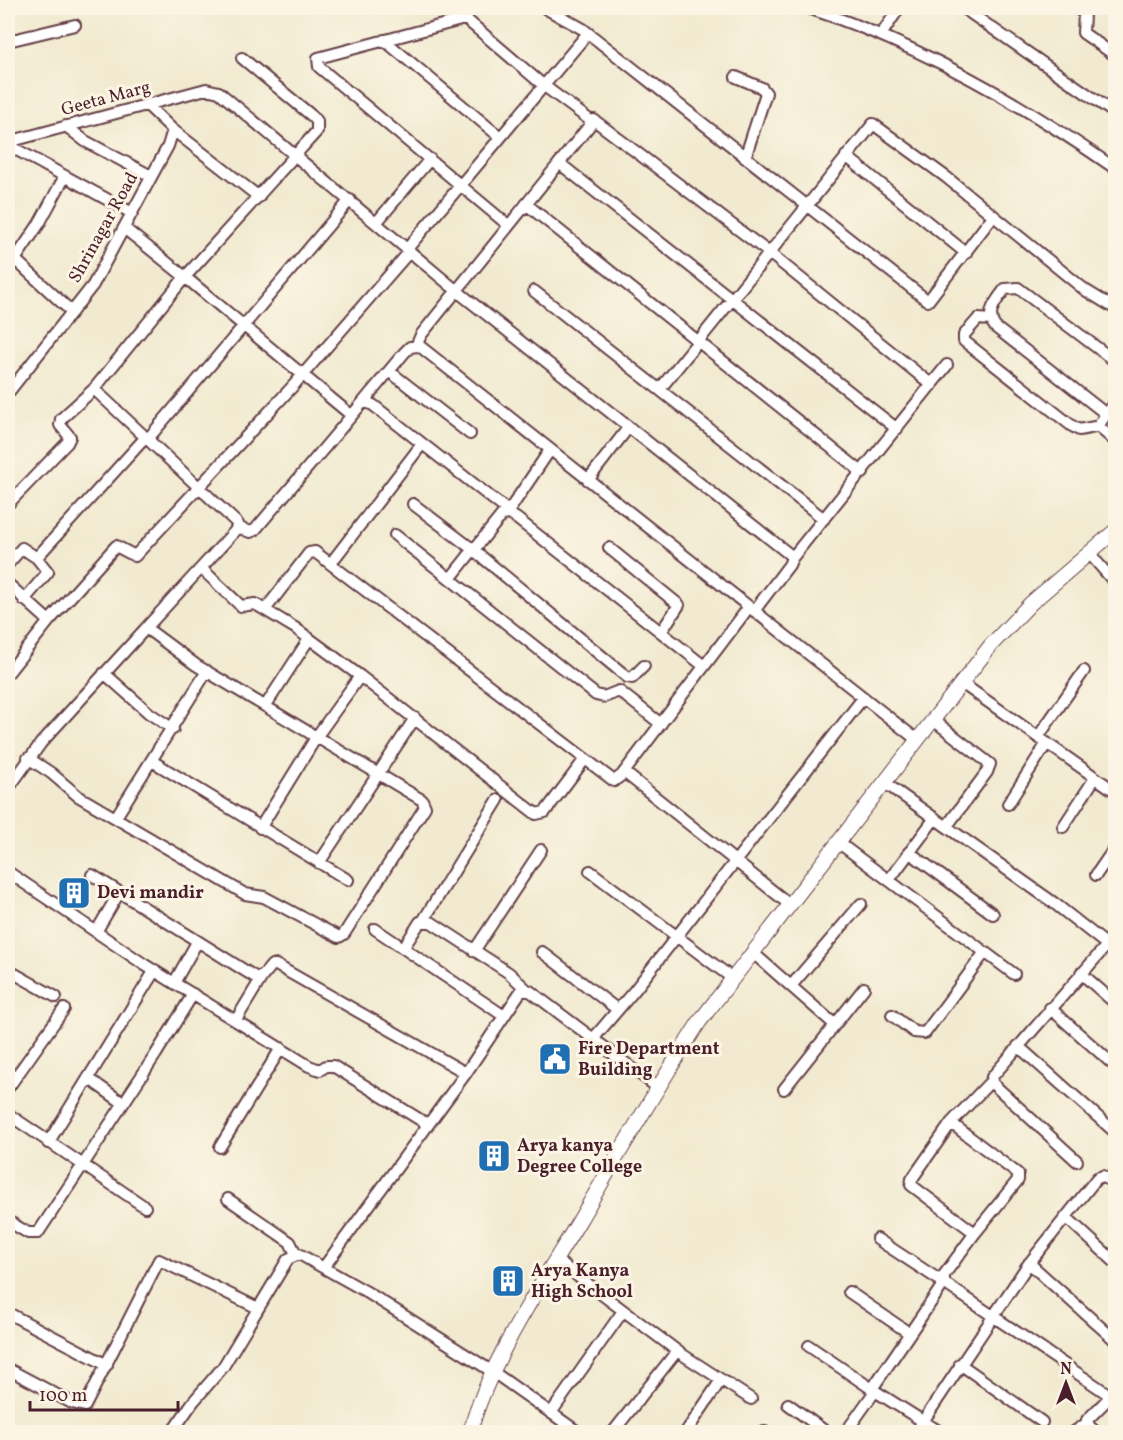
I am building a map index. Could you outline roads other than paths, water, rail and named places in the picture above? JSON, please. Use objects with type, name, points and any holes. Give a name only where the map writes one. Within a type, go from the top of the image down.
[{"type":"main road","points":[[470,1432],[493,1372],[556,1260],[657,1087],[732,978],[991,645],[1023,612],[1116,530]]},
{"type":"street","points":[[545,8],[588,33],[928,301],[993,216]]},
{"type":"street","points":[[808,8],[881,35],[1024,109],[1116,169]]},
{"type":"street","points":[[881,35],[899,8]]},
{"type":"street","points":[[963,8],[1116,114]]},
{"type":"street","points":[[1077,8],[1082,11],[1084,18],[1083,33],[1116,56]]},
{"type":"street","points":[[1084,18],[1093,8]]},
{"type":"street","points":[[508,225],[318,64],[318,58],[467,20],[543,85],[591,121],[598,121],[768,252],[932,385]]},
{"type":"street","points":[[8,41],[75,25]]},
{"type":"street","points":[[8,673],[49,621],[116,546],[135,556],[302,376],[588,33]]},
{"type":"street","points":[[384,40],[500,137]]},
{"type":"street","points":[[8,504],[68,443],[70,437],[60,425],[61,419],[94,389],[185,277],[317,131],[317,121],[242,58]]},
{"type":"street","points":[[736,77],[762,88],[766,93],[745,158]]},
{"type":"street","name":"Geeta Marg","points":[[8,143],[213,89],[296,156]]},
{"type":"street","points":[[147,105],[173,130],[259,197]]},
{"type":"street","points":[[418,346],[418,340],[591,121]]},
{"type":"street","points":[[66,126],[93,146],[151,176]]},
{"type":"street","points":[[660,389],[870,126],[879,126],[1085,290],[1116,309]]},
{"type":"street","name":"Shrinagar Road","points":[[8,393],[93,285],[173,130]]},
{"type":"street","points":[[8,143],[132,213]]},
{"type":"street","points":[[296,156],[457,291],[792,558]]},
{"type":"street","points":[[846,156],[966,253]]},
{"type":"street","points":[[376,223],[430,159]]},
{"type":"street","points":[[559,163],[897,429]]},
{"type":"street","points":[[8,270],[11,257],[65,176]]},
{"type":"street","points":[[36,557],[146,439],[350,200]]},
{"type":"street","points":[[526,204],[863,472]]},
{"type":"street","points":[[124,228],[351,415]]},
{"type":"street","points":[[11,257],[72,312]]},
{"type":"street","points":[[1106,414],[995,327],[991,320],[992,308],[1005,289],[1018,288],[1116,362]]},
{"type":"street","points":[[534,291],[824,519]]},
{"type":"street","points":[[991,320],[978,319],[964,335],[964,341],[1072,426],[1079,430],[1100,426]]},
{"type":"street","points":[[237,527],[250,532],[255,530],[410,347],[418,346],[916,739]]},
{"type":"street","points":[[265,609],[309,553],[315,552],[614,781],[624,772],[704,666],[863,472],[946,365]]},
{"type":"street","points":[[389,371],[470,434]]},
{"type":"street","points":[[8,789],[28,758],[237,527],[237,520],[94,389]]},
{"type":"street","points":[[364,401],[704,666]]},
{"type":"street","points":[[1100,426],[1116,401]]},
{"type":"street","points":[[1100,426],[1116,442]]},
{"type":"street","points":[[588,480],[628,428]]},
{"type":"street","points":[[331,563],[422,444]]},
{"type":"street","points":[[450,579],[472,549],[502,516],[509,513],[550,450]]},
{"type":"street","points":[[413,504],[472,549],[627,677],[632,678],[644,666]]},
{"type":"street","points":[[395,535],[596,695],[604,697],[619,691],[662,724]]},
{"type":"street","points":[[8,564],[22,548],[36,557],[48,573],[24,600]]},
{"type":"street","points":[[609,548],[679,605],[661,632]]},
{"type":"street","points":[[1089,553],[1116,584]]},
{"type":"street","points":[[201,568],[241,606],[253,603],[265,609],[360,676],[536,814],[545,812],[585,759]]},
{"type":"street","points":[[8,584],[49,621]]},
{"type":"street","points":[[28,758],[51,773],[78,796],[245,894],[264,897],[339,937],[344,934],[425,807],[422,800],[266,705],[207,672],[146,628]]},
{"type":"street","points":[[266,705],[309,639]]},
{"type":"street","points":[[1008,804],[1042,740],[1084,671]]},
{"type":"street","points":[[116,817],[207,672]]},
{"type":"street","points":[[104,673],[150,713],[173,729]]},
{"type":"street","points":[[261,828],[317,736],[360,676]]},
{"type":"street","points":[[960,682],[1116,792]]},
{"type":"street","points":[[593,1039],[678,935],[863,698]]},
{"type":"street","points":[[319,863],[380,775],[415,718]]},
{"type":"street","points":[[932,719],[990,764],[987,772],[947,826]]},
{"type":"street","points":[[152,761],[348,880]]},
{"type":"street","points":[[624,772],[789,904]]},
{"type":"street","points":[[1063,826],[1095,778]]},
{"type":"street","points":[[885,783],[947,826],[1111,948],[1081,973],[1050,1008],[992,1080],[951,1123],[912,1179],[911,1185],[975,1233]]},
{"type":"street","points":[[404,948],[498,800]]},
{"type":"street","points":[[889,880],[936,818]]},
{"type":"street","points":[[839,843],[1014,974]]},
{"type":"street","points":[[1096,875],[1116,846]]},
{"type":"street","points":[[474,951],[541,850]]},
{"type":"street","points":[[909,852],[993,914]]},
{"type":"street","points":[[590,871],[678,935],[732,978]]},
{"type":"street","points":[[9,875],[155,970],[317,1070],[333,1066],[427,1124]]},
{"type":"street","points":[[92,875],[196,942],[255,977],[262,977]]},
{"type":"street","points":[[96,932],[119,893]]},
{"type":"street","points":[[790,986],[861,904]]},
{"type":"street","points":[[423,921],[431,922],[514,977],[527,990],[657,1087]]},
{"type":"street","points":[[375,929],[504,1016]]},
{"type":"street","points":[[174,982],[196,942]]},
{"type":"street","points":[[542,952],[618,1010]]},
{"type":"street","points":[[752,952],[834,1024]]},
{"type":"street","points":[[892,1015],[918,1034],[925,1033],[985,952]]},
{"type":"street","points":[[236,1020],[262,977],[272,965],[276,965],[466,1073]]},
{"type":"street","points":[[8,970],[56,997]]},
{"type":"street","points":[[48,1143],[155,970]]},
{"type":"street","points":[[1081,973],[1116,1004]]},
{"type":"street","points":[[784,1089],[864,988]]},
{"type":"street","points":[[324,1267],[466,1073],[518,994],[527,990]]},
{"type":"street","points":[[8,1221],[28,1233],[39,1233],[193,994]]},
{"type":"street","points":[[1050,1008],[1116,1067]]},
{"type":"street","points":[[8,1088],[64,1009]]},
{"type":"street","points":[[1018,1046],[1116,1133]]},
{"type":"street","points":[[220,1147],[281,1048]]},
{"type":"street","points":[[88,1078],[123,1103]]},
{"type":"street","points":[[992,1080],[1018,1108],[1077,1161]]},
{"type":"street","points":[[8,1114],[145,1207]]},
{"type":"street","points":[[846,1432],[944,1283],[944,1275],[1018,1180],[1018,1174],[951,1123]]},
{"type":"street","points":[[916,1432],[1029,1263],[1097,1178],[1103,1176],[1116,1185]]},
{"type":"street","points":[[228,1199],[290,1242],[296,1254]]},
{"type":"street","points":[[1066,1217],[1116,1263]]},
{"type":"street","points":[[877,1239],[1112,1392],[1087,1423],[1074,1432]]},
{"type":"street","points":[[172,1432],[193,1402],[223,1367],[288,1259],[296,1254],[306,1256],[493,1372],[578,1432]]},
{"type":"street","points":[[8,1369],[83,1407],[107,1365],[159,1260],[258,1308]]},
{"type":"street","points":[[556,1260],[677,1351],[751,1399]]},
{"type":"street","points":[[1029,1263],[1116,1341]]},
{"type":"street","points":[[849,1292],[909,1333]]},
{"type":"street","points":[[551,1413],[623,1311]]},
{"type":"street","points":[[8,1313],[107,1365]]},
{"type":"street","points":[[809,1346],[940,1432]]},
{"type":"street","points":[[613,1432],[677,1351]]},
{"type":"street","points":[[960,1364],[1042,1422]]},
{"type":"street","points":[[686,1432],[721,1380]]},
{"type":"street","points":[[788,1404],[826,1432]]},
{"type":"street","points":[[1087,1423],[1096,1432]]},
{"type":"place","name":"Devi mandir","points":[[74,893]]},
{"type":"place","name":"Fire Department Building","points":[[555,1059]]},
{"type":"place","name":"Arya kanya Degree College","points":[[494,1156]]},
{"type":"place","name":"Arya Kanya High School","points":[[508,1281]]}]
